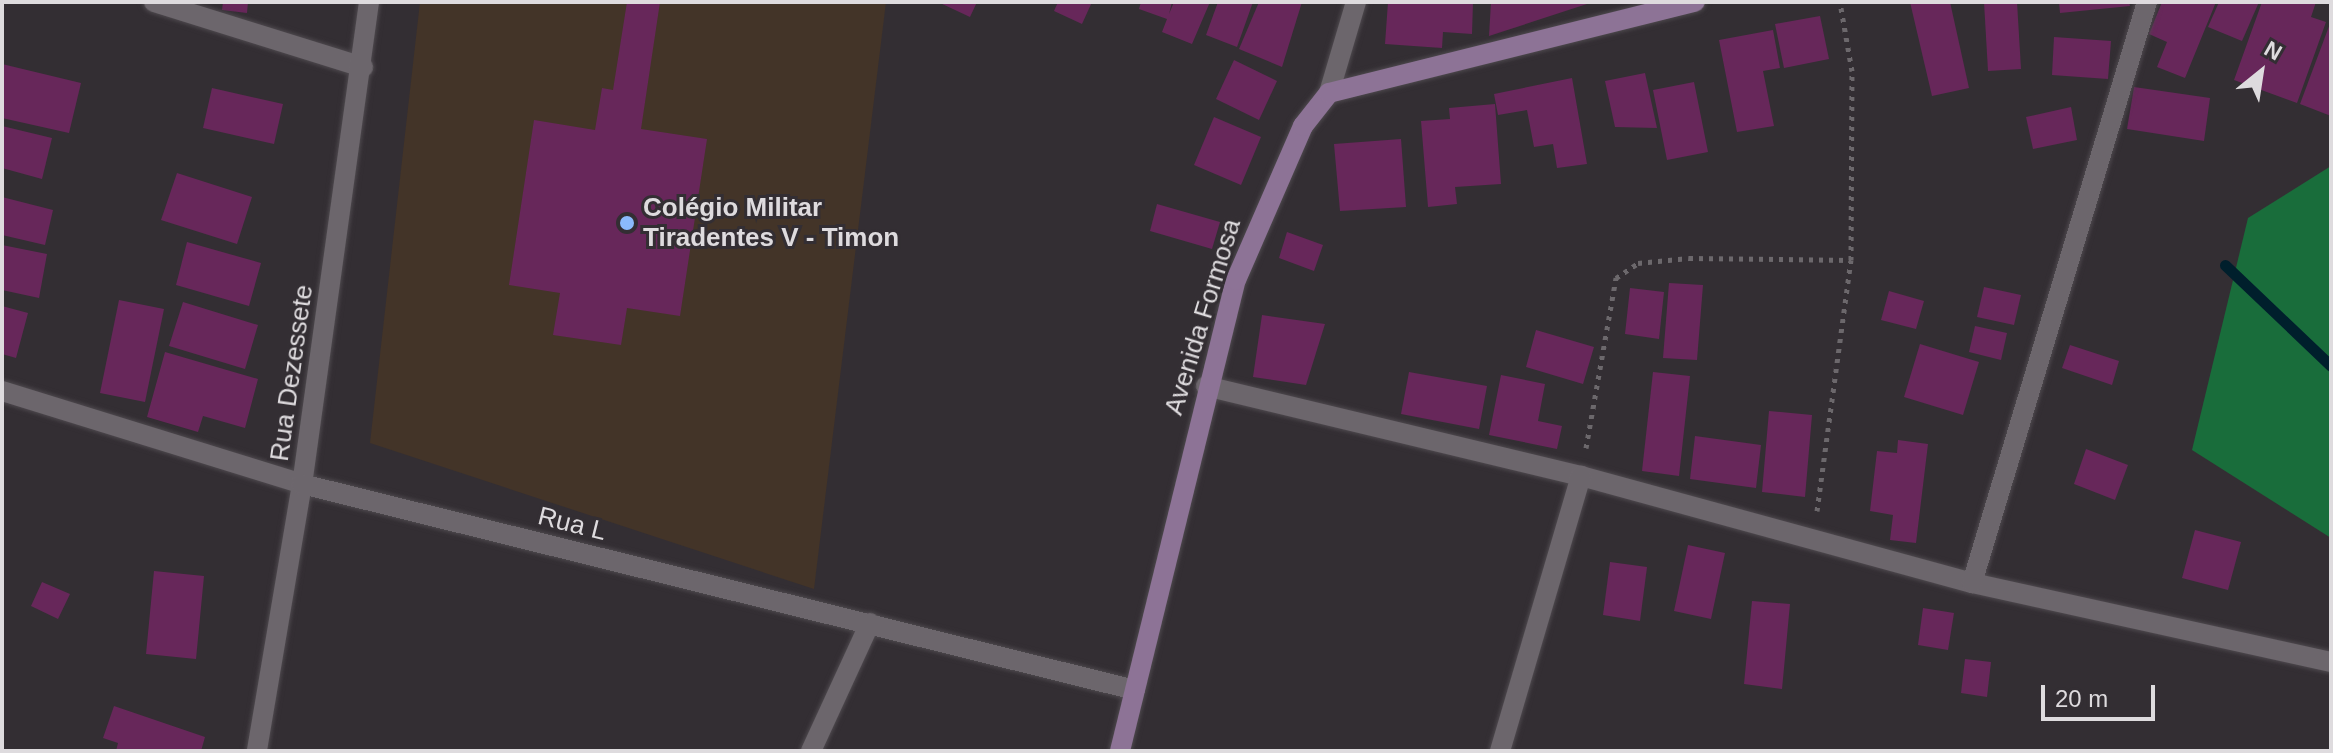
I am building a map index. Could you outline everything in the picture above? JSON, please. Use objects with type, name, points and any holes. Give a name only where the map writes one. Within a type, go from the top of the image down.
[{"type":"main road","points":[[1329,93],[1695,2]]},
{"type":"main road","name":"Avenida Formosa","points":[[1120,751],[1206,386],[1236,280],[1283,160],[1329,93]]},
{"type":"street","points":[[154,2],[363,67]]},
{"type":"street","name":"Rua Dezessete","points":[[257,751],[302,484],[363,67],[369,2]]},
{"type":"street","points":[[1329,93],[1356,2]]},
{"type":"street","points":[[1972,583],[2147,2]]},
{"type":"street","points":[[1206,386],[1581,476],[1972,583],[2331,662]]},
{"type":"street","name":"Rua L","points":[[2,391],[302,484],[1135,690]]},
{"type":"street","points":[[1500,751],[1581,476]]},
{"type":"street","points":[[811,751],[870,623]]},
{"type":"path","points":[[1814,540],[1851,260],[1852,71],[1840,2]]},
{"type":"path","points":[[1581,476],[1616,278],[1638,263],[1689,258],[1851,260]]},
{"type":"shaded area","name":"Colégio Militar Tiradentes V - Timon","points":[[420,2],[886,2],[814,589],[370,443]]},
{"type":"green space","points":[[2331,166],[2331,538],[2192,450],[2248,218]]},
{"type":"building","points":[[223,2],[248,2],[247,13],[222,10]]},
{"type":"building","points":[[627,2],[660,2],[641,129],[707,139],[680,316],[627,308],[621,345],[553,335],[560,293],[509,285],[534,120],[595,130],[602,88],[613,90]]},
{"type":"building","points":[[938,2],[977,2],[970,17]]},
{"type":"building","points":[[1058,2],[1092,2],[1082,24],[1054,11]]},
{"type":"building","points":[[1141,2],[1172,2],[1169,14],[1174,2],[1210,2],[1192,44],[1162,32],[1167,19],[1139,9]]},
{"type":"building","points":[[1218,2],[1253,2],[1237,47],[1206,35]]},
{"type":"building","points":[[1259,2],[1302,2],[1282,67],[1239,49]]},
{"type":"building","points":[[1388,2],[1473,2],[1472,34],[1443,32],[1442,48],[1385,44]]},
{"type":"building","points":[[1491,2],[1590,2],[1590,3],[1489,36]]},
{"type":"building","points":[[1910,2],[1950,2],[1969,88],[1932,96]]},
{"type":"building","points":[[1984,2],[2017,2],[2021,69],[1988,71]]},
{"type":"building","points":[[2059,2],[2129,2],[2130,6],[2060,13]]},
{"type":"building","points":[[2162,2],[2216,2],[2185,78],[2157,67],[2167,42],[2149,34]]},
{"type":"building","points":[[2219,2],[2259,2],[2242,41],[2208,27]]},
{"type":"building","points":[[2262,2],[2316,2],[2311,17],[2326,22],[2297,103],[2234,80]]},
{"type":"building","points":[[1820,16],[1829,59],[1784,68],[1775,24]]},
{"type":"building","points":[[2331,21],[2331,116],[2300,104]]},
{"type":"building","points":[[1773,30],[1780,68],[1763,71],[1774,126],[1737,132],[1719,40]]},
{"type":"building","points":[[2054,37],[2111,41],[2108,79],[2052,75]]},
{"type":"building","points":[[1234,60],[1277,81],[1259,120],[1216,99]]},
{"type":"building","points":[[2,64],[81,83],[69,133],[2,118]]},
{"type":"building","points":[[1645,73],[1657,128],[1615,127],[1605,81]]},
{"type":"building","points":[[1572,78],[1587,164],[1557,168],[1553,144],[1534,147],[1527,110],[1498,115],[1494,94]]},
{"type":"building","points":[[1694,82],[1708,152],[1667,160],[1653,90]]},
{"type":"building","points":[[2134,87],[2210,98],[2204,141],[2127,129]]},
{"type":"building","points":[[212,88],[283,104],[274,144],[203,128]]},
{"type":"building","points":[[1495,104],[1501,184],[1455,187],[1457,204],[1428,207],[1421,121],[1450,119],[1449,108]]},
{"type":"building","points":[[2071,107],[2077,140],[2033,149],[2026,117]]},
{"type":"building","points":[[1214,117],[1261,137],[1241,185],[1194,165]]},
{"type":"building","points":[[2,126],[52,138],[42,179],[2,168]]},
{"type":"building","points":[[1401,139],[1406,207],[1340,211],[1334,144]]},
{"type":"building","points":[[177,173],[252,197],[237,244],[161,220]]},
{"type":"building","points":[[2,197],[53,210],[45,245],[2,235]]},
{"type":"building","points":[[1157,204],[1220,222],[1212,249],[1150,231]]},
{"type":"building","points":[[1287,232],[1323,245],[1314,271],[1279,258]]},
{"type":"building","points":[[187,242],[261,263],[249,306],[176,285]]},
{"type":"building","points":[[2,245],[47,254],[39,298],[2,290]]},
{"type":"building","points":[[1669,283],[1703,285],[1697,360],[1663,358]]},
{"type":"building","points":[[1984,287],[2021,295],[2014,325],[1977,317]]},
{"type":"building","points":[[1630,288],[1664,292],[1659,339],[1625,334]]},
{"type":"building","points":[[1889,291],[1924,301],[1916,329],[1881,320]]},
{"type":"building","points":[[119,300],[164,309],[145,402],[100,393]]},
{"type":"building","points":[[183,302],[258,325],[245,369],[169,346]]},
{"type":"building","points":[[2,306],[28,313],[16,358],[2,354]]},
{"type":"building","points":[[1262,315],[1325,324],[1306,385],[1253,377]]},
{"type":"building","points":[[1975,326],[2007,333],[2001,360],[1969,352]]},
{"type":"building","points":[[1536,330],[1594,347],[1583,384],[1526,367]]},
{"type":"building","points":[[1920,344],[1979,362],[1963,415],[1904,397]]},
{"type":"building","points":[[2070,345],[2119,361],[2112,385],[2062,368]]},
{"type":"building","points":[[165,352],[258,379],[245,428],[203,416],[198,432],[147,417]]},
{"type":"building","points":[[1409,372],[1487,386],[1479,429],[1401,414]]},
{"type":"building","points":[[1653,372],[1690,376],[1679,476],[1642,471]]},
{"type":"building","points":[[1501,375],[1545,384],[1538,421],[1562,426],[1557,449],[1489,435]]},
{"type":"building","points":[[1769,411],[1812,415],[1805,497],[1762,492]]},
{"type":"building","points":[[1695,436],[1761,445],[1756,488],[1690,479]]},
{"type":"building","points":[[1898,440],[1928,444],[1916,543],[1890,540],[1893,515],[1870,511],[1877,451],[1897,453]]},
{"type":"building","points":[[2086,449],[2128,465],[2115,500],[2074,484]]},
{"type":"building","points":[[2195,530],[2241,542],[2228,590],[2182,578]]},
{"type":"building","points":[[1688,545],[1725,553],[1711,619],[1674,611]]},
{"type":"building","points":[[1610,562],[1647,567],[1640,621],[1603,615]]},
{"type":"building","points":[[154,571],[204,576],[196,659],[146,654]]},
{"type":"building","points":[[42,582],[70,594],[58,619],[31,606]]},
{"type":"building","points":[[1752,601],[1790,604],[1782,689],[1744,684]]},
{"type":"building","points":[[1923,608],[1954,613],[1948,650],[1918,645]]},
{"type":"building","points":[[1965,659],[1991,662],[1987,697],[1961,693]]},
{"type":"building","points":[[114,706],[205,737],[201,751],[116,751],[118,743],[103,738]]},
{"type":"waterway","points":[[2225,265],[2331,366]]},
{"type":"place","name":"Colégio Militar Tiradentes V - Timon","points":[[627,223]]}]
